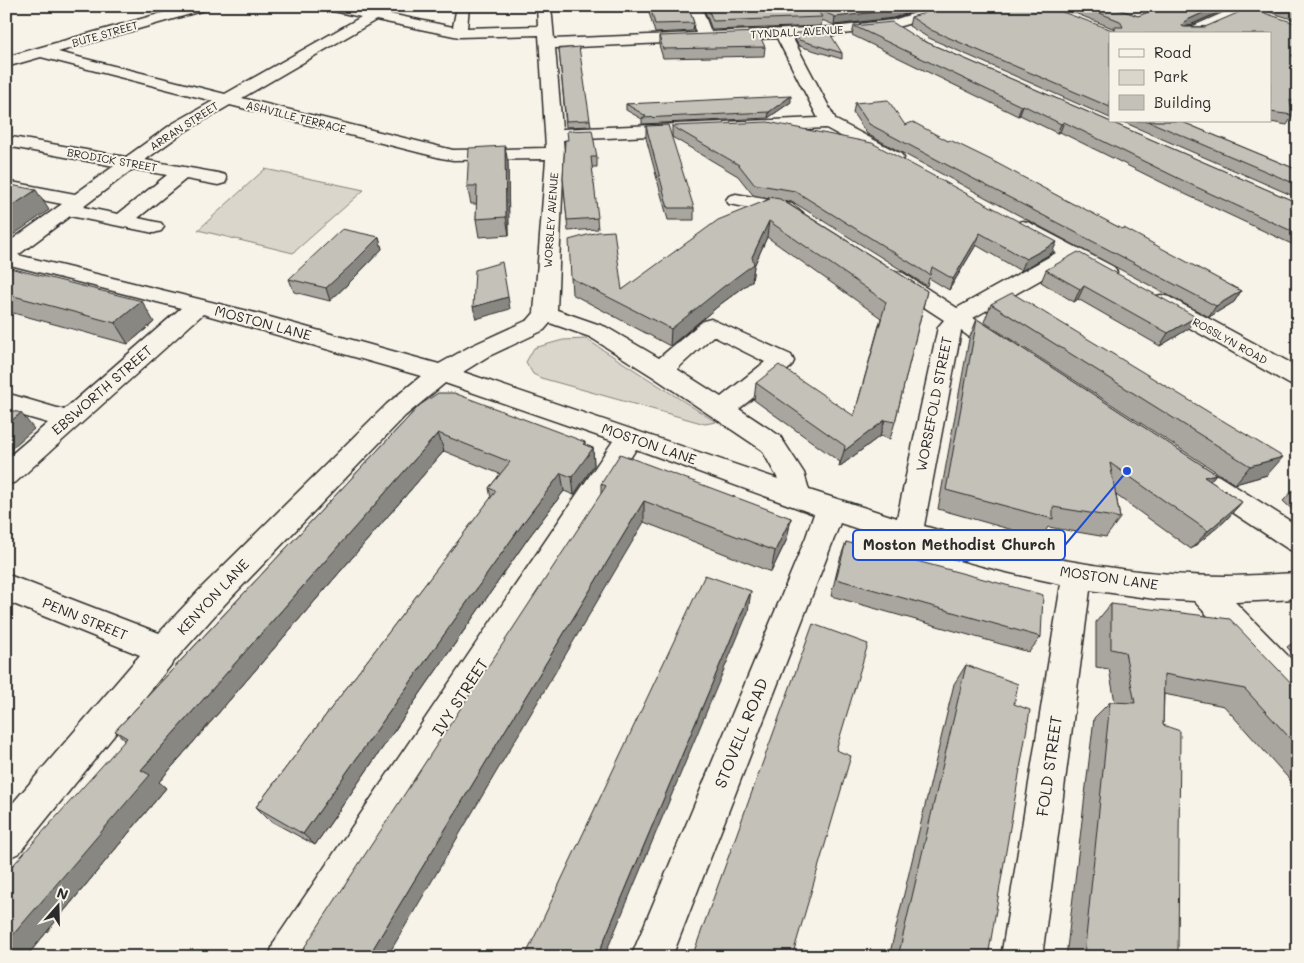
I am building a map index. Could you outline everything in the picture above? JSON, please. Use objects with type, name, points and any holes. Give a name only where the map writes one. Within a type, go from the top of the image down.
[{"type":"street","name":"BUTE STREET","points":[[6,62],[203,6]]},
{"type":"street","name":"TYNDALL AVENUE","points":[[329,6],[364,11],[459,33],[546,37],[705,37],[900,29],[951,7]]},
{"type":"street","name":"WORSLEY AVENUE","points":[[544,6],[554,144],[544,314]]},
{"type":"street","points":[[694,6],[705,37]]},
{"type":"street","points":[[1192,32],[1259,6]]},
{"type":"street","points":[[459,33],[464,7]]},
{"type":"street","name":"ARRAN STREET","points":[[6,256],[178,128],[364,11]]},
{"type":"street","points":[[1244,11],[1271,19]]},
{"type":"street","points":[[782,34],[829,123],[907,165]]},
{"type":"street","name":"ASHVILLE TERRACE","points":[[40,52],[225,100],[447,154],[829,123]]},
{"type":"street","name":"BRODICK STREET","points":[[6,141],[218,179]]},
{"type":"street","points":[[122,221],[182,173]]},
{"type":"street","points":[[6,187],[74,205],[122,221],[154,227]]},
{"type":"street","points":[[732,199],[785,208],[809,224]]},
{"type":"street","name":"ROSSLYN ROAD","points":[[1002,216],[1298,378]]},
{"type":"street","name":"WORSEFOLD STREET","points":[[908,534],[950,327],[969,310],[1072,253]]},
{"type":"street","name":"MOSTON LANE","points":[[6,256],[198,306],[440,373],[630,437],[830,509],[908,534],[988,556],[1077,576],[1203,590],[1298,586]]},
{"type":"street","points":[[881,270],[1025,363]]},
{"type":"street","name":"EBSWORTH STREET","points":[[6,475],[198,306]]},
{"type":"street","points":[[440,373],[476,352],[536,325],[544,314],[598,332],[661,370],[771,443],[790,473],[797,497]]},
{"type":"street","points":[[661,370],[712,326],[782,361],[722,410]]},
{"type":"street","name":"KENYON LANE","points":[[6,840],[164,650],[214,594],[386,419],[420,388],[440,373]]},
{"type":"street","points":[[6,402],[68,420]]},
{"type":"street","name":"IVY STREET","points":[[289,957],[630,437]]},
{"type":"street","points":[[746,479],[777,452]]},
{"type":"street","points":[[1189,470],[1298,541]]},
{"type":"street","name":"STOVELL ROAD","points":[[651,957],[821,537],[830,509]]},
{"type":"street","name":"FOLD STREET","points":[[1021,957],[1077,576]]},
{"type":"street","name":"PENN STREET","points":[[6,587],[164,650]]},
{"type":"street","points":[[1203,590],[1298,689]]},
{"type":"green space","points":[[265,169],[364,190],[293,253],[198,230]]},
{"type":"green space","points":[[586,339],[716,422],[705,424],[541,378],[533,374],[526,362],[534,348],[563,340]]},
{"type":"building","points":[[650,6],[688,6],[694,23],[655,24]]},
{"type":"building","points":[[707,6],[905,6],[894,10],[835,17],[816,8],[822,17],[713,21]]},
{"type":"building","points":[[948,6],[1046,6],[1115,31],[1115,27],[1123,27],[1120,21],[1082,6],[1110,6],[1138,16],[1164,6],[1218,6],[1185,21],[1182,26],[1184,27],[1205,27],[1249,8],[1298,24],[1298,56],[1291,55],[1298,60],[1298,103],[1290,100],[1293,115],[1272,112],[1272,32],[1109,32],[1109,107],[931,30],[911,17]]},
{"type":"building","points":[[1281,6],[1298,6],[1298,11]]},
{"type":"building","points":[[892,22],[919,39],[1298,203],[1298,234],[1192,185],[1064,122],[1061,124],[1023,105],[1021,106],[854,26]]},
{"type":"building","points":[[758,32],[765,47],[663,49],[659,36]]},
{"type":"building","points":[[829,32],[842,53],[799,40],[796,33]]},
{"type":"building","points":[[579,47],[590,120],[566,121],[559,49]]},
{"type":"building","points":[[791,96],[769,112],[642,118],[646,116],[626,104]]},
{"type":"building","points":[[888,100],[905,125],[913,122],[948,141],[950,140],[991,160],[1241,291],[1216,306],[869,124],[855,103]]},
{"type":"building","points":[[768,122],[872,143],[1057,242],[1026,259],[980,233],[953,279],[932,267],[930,275],[795,191],[754,184],[739,165],[672,126]]},
{"type":"building","points":[[1150,122],[1182,122],[1298,170],[1298,185]]},
{"type":"building","points":[[668,125],[694,208],[668,208],[646,126]]},
{"type":"building","points":[[592,130],[597,157],[591,157],[598,218],[567,220],[563,178],[565,140],[568,140],[567,131]]},
{"type":"building","points":[[505,146],[506,217],[476,219],[477,186],[467,186],[469,148]]},
{"type":"building","points":[[6,184],[36,190],[6,210]]},
{"type":"building","points":[[768,197],[780,199],[927,291],[895,422],[885,420],[844,451],[845,446],[756,383],[779,365],[854,416],[886,302],[769,221],[752,257],[754,264],[671,329],[571,278],[569,240],[598,232],[614,231],[622,290],[718,220],[770,199]]},
{"type":"building","points":[[342,229],[379,237],[326,288],[289,279]]},
{"type":"building","points":[[1078,252],[1196,317],[1168,333],[1084,286],[1080,289],[1046,270]]},
{"type":"building","points":[[502,262],[508,297],[473,307],[475,270]]},
{"type":"building","points":[[6,267],[142,301],[115,323],[6,294]]},
{"type":"building","points":[[1012,293],[1283,457],[1250,466],[991,304]]},
{"type":"building","points":[[977,319],[1216,474],[1204,477],[1242,502],[1208,531],[1110,463],[1120,518],[1053,507],[1053,519],[946,490]]},
{"type":"building","points":[[438,393],[454,393],[585,442],[583,444],[593,448],[572,477],[561,473],[526,519],[303,834],[256,807],[496,491],[489,488],[510,462],[438,433],[141,770],[150,775],[6,943],[6,873],[127,738],[115,731],[420,405]]},
{"type":"building","points":[[6,409],[21,413],[6,425]]},
{"type":"building","points":[[620,454],[791,518],[775,551],[644,501],[368,957],[298,957],[606,486],[601,484]]},
{"type":"building","points":[[846,542],[1043,595],[1041,637],[836,579]]},
{"type":"building","points":[[705,575],[751,591],[597,957],[525,957]]},
{"type":"building","points":[[1111,604],[1230,619],[1298,690],[1298,747],[1245,689],[1164,674],[1163,725],[1180,731],[1178,957],[1084,957],[1110,702],[1135,703],[1125,652],[1111,649]]},
{"type":"building","points":[[813,624],[868,644],[836,750],[851,756],[792,957],[692,957]]},
{"type":"building","points":[[966,665],[1018,684],[1014,704],[1030,710],[988,957],[898,957]]},
{"type":"place","name":"Moston Methodist Church","points":[[1127,471]]}]
